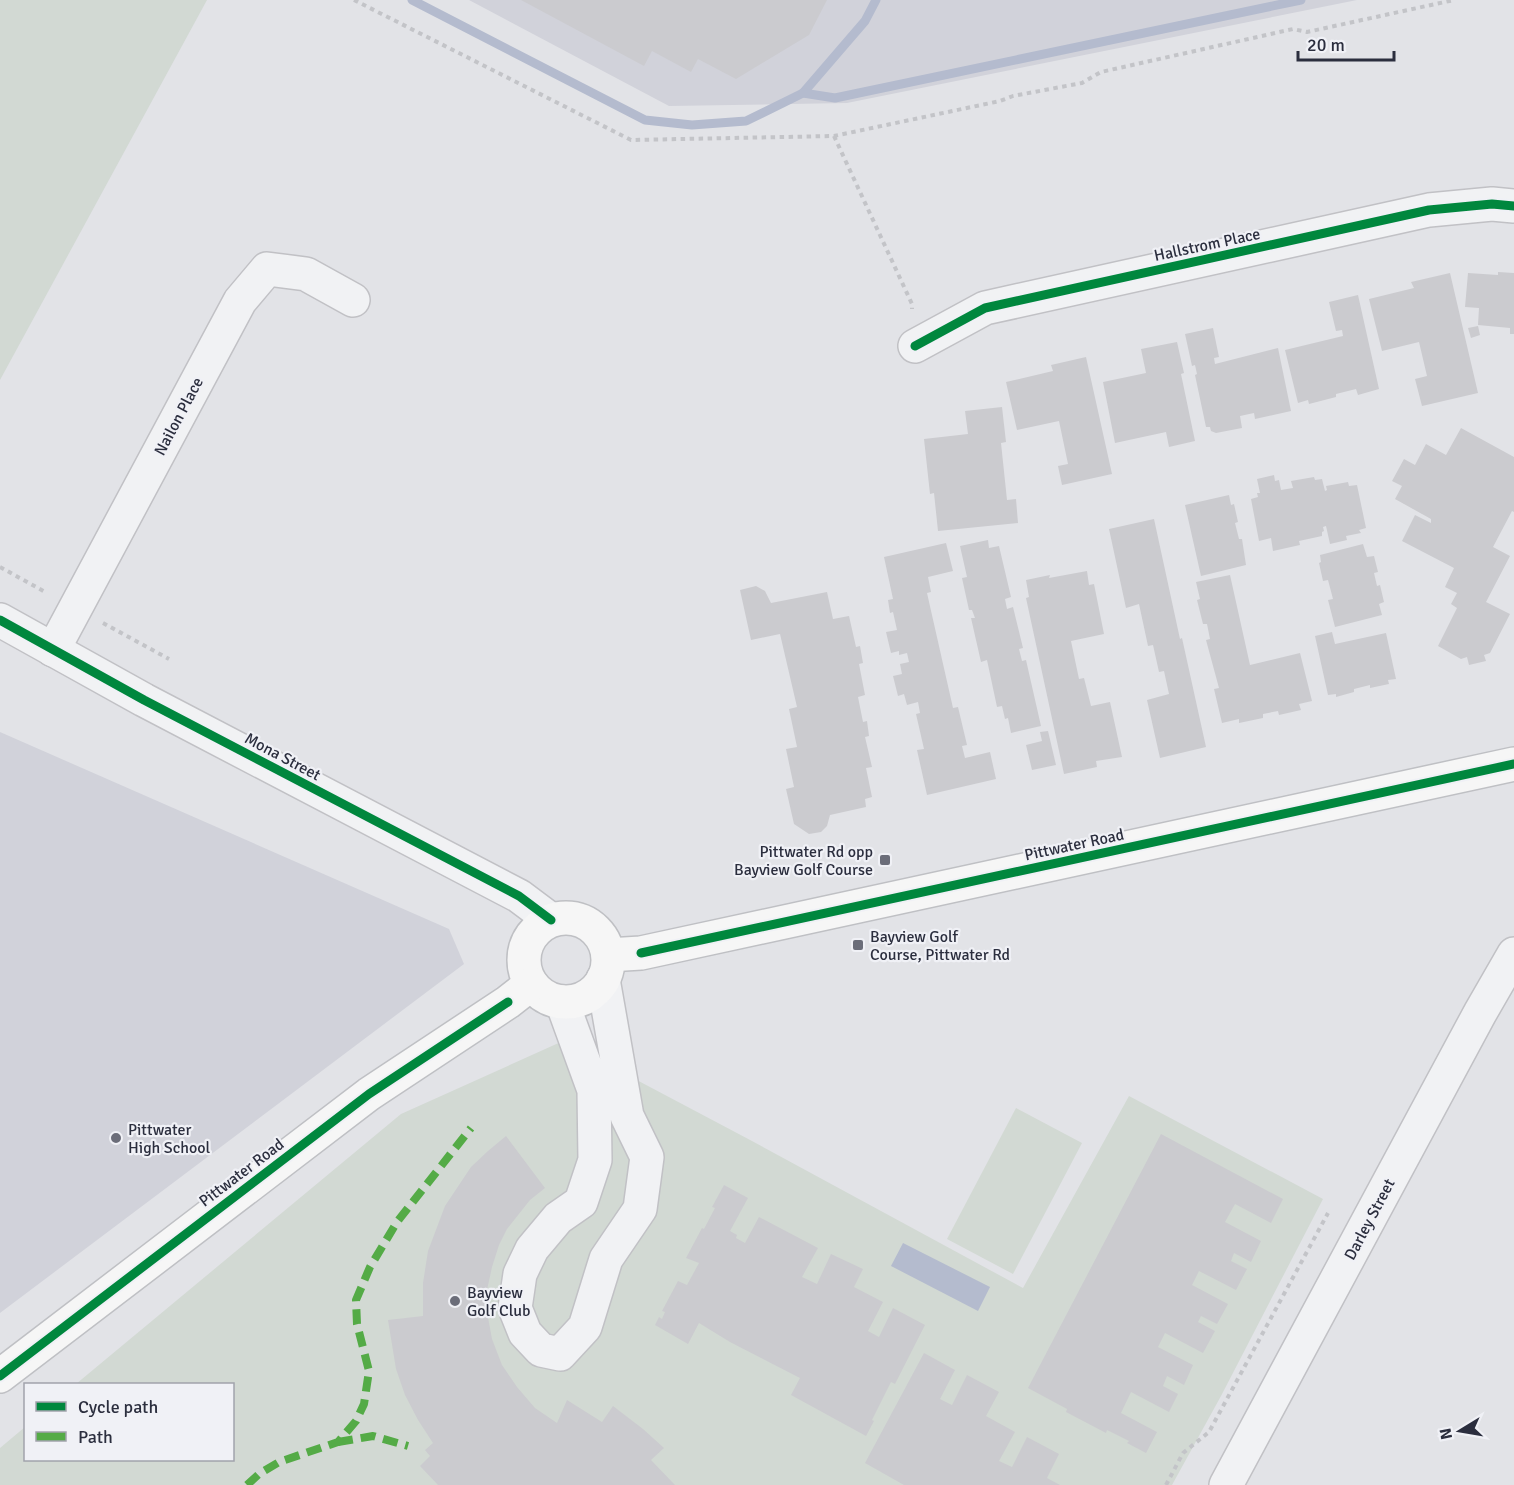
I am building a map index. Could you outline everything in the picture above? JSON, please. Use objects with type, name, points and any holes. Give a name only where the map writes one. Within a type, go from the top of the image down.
[{"type":"main road","name":"Pittwater Road","points":[[605,967],[641,953],[1514,764]]},
{"type":"main road","points":[[570,918],[588,924],[601,938],[605,967],[593,992],[579,1000],[562,1002],[539,993],[531,984],[524,966],[525,947],[535,931],[551,920],[570,918]]},
{"type":"main road","name":"Pittwater Road","points":[[0,1376],[369,1094],[508,1002],[531,984]]},
{"type":"street","name":"Hallstrom Place","points":[[915,346],[985,308],[1429,210],[1492,204],[1514,206]]},
{"type":"street","name":"Nailon Place","points":[[53,651],[240,301],[267,269],[306,274],[353,300]]},
{"type":"street","name":"Mona Street","points":[[0,620],[144,700],[519,896],[551,920]]},
{"type":"street","name":"Darley Street","points":[[1226,1485],[1514,954]]},
{"type":"street","points":[[562,1002],[594,1090],[595,1160],[581,1202],[558,1218],[532,1250],[520,1274],[515,1308],[525,1334],[540,1350],[560,1354],[585,1327],[606,1259],[639,1209],[647,1156],[627,1116],[605,967]]},
{"type":"path","points":[[354,0],[631,140],[834,136],[1082,83],[1101,72],[1293,29],[1307,33],[1454,0]]},
{"type":"path","points":[[834,136],[912,304],[915,346]]},
{"type":"path","points":[[1166,1485],[1183,1453],[1209,1432],[1328,1213]]},
{"type":"shaded area","points":[[0,0],[207,0],[0,380]]},
{"type":"shaded area","points":[[469,0],[1357,0],[847,103],[669,106]]},
{"type":"shaded area","name":"Pittwater High School","points":[[0,732],[449,929],[464,964],[0,1313]]},
{"type":"shaded area","name":"Bayview Golf Club","points":[[563,1041],[1023,1288],[1129,1096],[1323,1199],[1172,1485],[0,1485],[0,1448],[24,1428],[24,1461],[234,1461],[234,1383],[77,1383],[401,1114]]},
{"type":"shaded area","points":[[1016,1108],[1082,1143],[1013,1274],[947,1239]]},
{"type":"water","points":[[903,1243],[990,1287],[978,1311],[891,1266]]},
{"type":"building","points":[[521,0],[827,0],[809,35],[736,79],[698,59],[691,72],[652,51],[644,66]]},
{"type":"building","points":[[1498,272],[1514,273],[1514,334],[1510,334],[1510,328],[1478,325],[1479,308],[1465,307],[1468,273],[1498,275]]},
{"type":"building","points":[[1450,273],[1478,393],[1422,406],[1415,379],[1427,376],[1419,342],[1382,351],[1369,299],[1414,288],[1411,282]]},
{"type":"building","points":[[1358,295],[1379,389],[1358,395],[1356,389],[1309,404],[1308,400],[1298,403],[1285,350],[1343,336],[1342,330],[1336,331],[1329,302]]},
{"type":"building","points":[[1478,326],[1480,335],[1471,338],[1468,328]]},
{"type":"building","points":[[1213,328],[1219,357],[1214,358],[1215,364],[1278,348],[1291,411],[1255,419],[1254,413],[1240,416],[1242,428],[1216,433],[1211,431],[1210,427],[1206,427],[1195,365],[1192,366],[1185,334]]},
{"type":"building","points":[[1177,342],[1195,441],[1169,447],[1166,432],[1115,443],[1103,382],[1146,373],[1141,349]]},
{"type":"building","points":[[1086,357],[1112,474],[1062,485],[1058,466],[1068,464],[1059,421],[1017,430],[1006,382],[1053,371],[1051,365]]},
{"type":"building","points":[[1002,407],[1006,442],[1001,443],[1007,500],[1016,499],[1018,523],[938,531],[934,493],[930,494],[924,439],[968,434],[965,411]]},
{"type":"building","points":[[1461,428],[1514,457],[1514,512],[1512,511],[1493,547],[1510,556],[1486,602],[1510,614],[1490,653],[1484,655],[1486,661],[1469,665],[1467,657],[1461,659],[1438,646],[1457,608],[1451,604],[1457,593],[1445,587],[1454,568],[1402,541],[1415,515],[1431,523],[1431,519],[1395,499],[1402,486],[1392,481],[1404,459],[1415,465],[1426,444],[1446,455]]},
{"type":"building","points":[[1274,475],[1275,481],[1279,480],[1281,490],[1293,488],[1291,481],[1314,477],[1315,480],[1322,479],[1325,491],[1326,486],[1348,482],[1349,486],[1357,485],[1366,528],[1359,530],[1361,533],[1346,536],[1347,540],[1330,544],[1326,526],[1323,527],[1322,536],[1299,541],[1300,545],[1273,551],[1271,538],[1259,541],[1251,499],[1258,497],[1257,493],[1260,493],[1257,479]]},
{"type":"building","points":[[1229,495],[1231,505],[1234,504],[1238,522],[1235,523],[1239,539],[1242,539],[1246,565],[1201,576],[1185,505]]},
{"type":"building","points":[[1154,519],[1206,747],[1160,758],[1147,700],[1169,694],[1164,671],[1159,672],[1153,645],[1148,646],[1139,604],[1126,608],[1109,529]]},
{"type":"building","points":[[988,540],[989,548],[999,546],[1011,597],[1005,599],[1007,609],[1013,607],[1023,648],[1019,649],[1022,661],[1026,660],[1041,726],[1011,733],[1008,718],[1005,719],[1002,706],[997,707],[987,660],[981,662],[971,618],[975,618],[972,610],[969,610],[962,578],[967,577],[960,546]]},
{"type":"building","points":[[946,543],[953,571],[928,577],[931,592],[927,593],[953,708],[958,707],[967,745],[962,746],[965,758],[990,752],[996,779],[927,795],[917,750],[924,749],[916,714],[920,713],[918,702],[907,705],[904,694],[898,696],[893,676],[902,674],[900,664],[909,662],[907,653],[899,655],[899,651],[891,653],[886,632],[897,630],[893,612],[890,613],[888,600],[893,599],[884,557]]},
{"type":"building","points":[[1363,544],[1367,557],[1374,556],[1378,572],[1374,573],[1384,602],[1379,604],[1382,615],[1335,627],[1328,600],[1333,599],[1328,580],[1323,581],[1319,563],[1321,562],[1320,555]]},
{"type":"building","points":[[1087,571],[1089,585],[1094,584],[1104,634],[1071,641],[1079,679],[1084,678],[1091,706],[1110,702],[1122,757],[1096,761],[1097,767],[1064,774],[1026,598],[1029,597],[1026,580]]},
{"type":"building","points":[[1230,575],[1250,665],[1300,653],[1312,701],[1299,704],[1301,710],[1279,715],[1278,711],[1263,714],[1263,718],[1239,723],[1239,719],[1222,723],[1214,689],[1219,688],[1206,640],[1210,639],[1207,624],[1203,624],[1197,600],[1200,599],[1196,582]]},
{"type":"building","points":[[756,586],[765,591],[771,603],[827,592],[833,619],[849,616],[856,647],[860,646],[863,663],[859,664],[865,695],[858,697],[863,722],[867,721],[869,736],[865,737],[872,767],[866,768],[872,797],[865,799],[866,807],[830,815],[827,826],[821,832],[809,834],[794,824],[786,789],[794,787],[786,749],[797,747],[789,709],[797,707],[780,634],[751,640],[740,590]]},
{"type":"building","points":[[1332,632],[1335,644],[1386,633],[1396,679],[1388,680],[1389,684],[1370,688],[1370,685],[1336,697],[1336,694],[1328,695],[1315,636]]},
{"type":"building","points":[[1048,731],[1056,765],[1032,770],[1026,745],[1042,741],[1040,732]]},
{"type":"building","points":[[1161,1134],[1283,1199],[1271,1223],[1235,1204],[1225,1222],[1261,1241],[1251,1262],[1234,1253],[1231,1261],[1247,1269],[1236,1290],[1199,1271],[1192,1285],[1228,1304],[1217,1324],[1201,1316],[1198,1322],[1215,1331],[1203,1353],[1165,1333],[1158,1347],[1193,1365],[1184,1385],[1167,1376],[1163,1386],[1178,1394],[1169,1412],[1131,1392],[1121,1413],[1157,1432],[1146,1453],[1127,1443],[1129,1441],[1107,1430],[1106,1433],[1066,1412],[1067,1409],[1028,1388]]},
{"type":"building","name":"Bayview Golf Club","points":[[506,1136],[545,1188],[530,1200],[507,1229],[492,1267],[487,1290],[487,1312],[492,1339],[502,1365],[535,1408],[557,1423],[567,1400],[602,1422],[613,1406],[664,1448],[651,1460],[675,1485],[438,1485],[420,1466],[430,1456],[425,1450],[433,1443],[405,1395],[396,1369],[388,1320],[423,1316],[423,1283],[428,1251],[445,1206],[471,1167]]},
{"type":"building","points":[[724,1185],[748,1198],[730,1231],[737,1235],[736,1238],[745,1243],[759,1217],[818,1248],[802,1277],[817,1284],[831,1254],[863,1269],[854,1287],[883,1302],[868,1331],[879,1337],[893,1308],[925,1325],[895,1384],[891,1382],[866,1436],[791,1395],[800,1378],[730,1342],[699,1323],[688,1344],[655,1325],[659,1317],[662,1319],[665,1312],[662,1311],[678,1281],[687,1285],[699,1263],[686,1258],[715,1208],[712,1207]]},
{"type":"building","points":[[924,1353],[955,1370],[940,1399],[952,1405],[967,1375],[999,1392],[986,1416],[1015,1432],[999,1461],[1012,1467],[1027,1437],[1059,1454],[1047,1478],[1060,1485],[904,1485],[865,1463]]},
{"type":"waterway","points":[[412,0],[645,120],[692,125],[746,121],[803,93],[865,21],[876,0]]},
{"type":"waterway","points":[[803,93],[835,98],[1301,0]]},
{"type":"marked path","points":[[247,1485],[259,1474],[279,1462],[338,1442],[356,1421],[364,1404],[369,1371],[357,1324],[356,1300],[370,1267],[397,1222],[471,1128]]},
{"type":"marked path","points":[[338,1442],[373,1436],[408,1446]]},
{"type":"cycle path","points":[[915,346],[985,308],[1429,210],[1492,204],[1514,206]]},
{"type":"cycle path","points":[[0,620],[144,700],[519,896],[551,920]]},
{"type":"cycle path","points":[[641,953],[1514,764]]},
{"type":"cycle path","points":[[0,1376],[369,1094],[508,1002]]},
{"type":"place","name":"Pittwater Rd opp Bayview Golf Course","points":[[885,860]]},
{"type":"place","name":"Bayview Golf Course, Pittwater Rd","points":[[858,945]]},
{"type":"place","name":"Pittwater High School","points":[[116,1138]]},
{"type":"place","name":"Bayview Golf Club","points":[[455,1301]]}]
